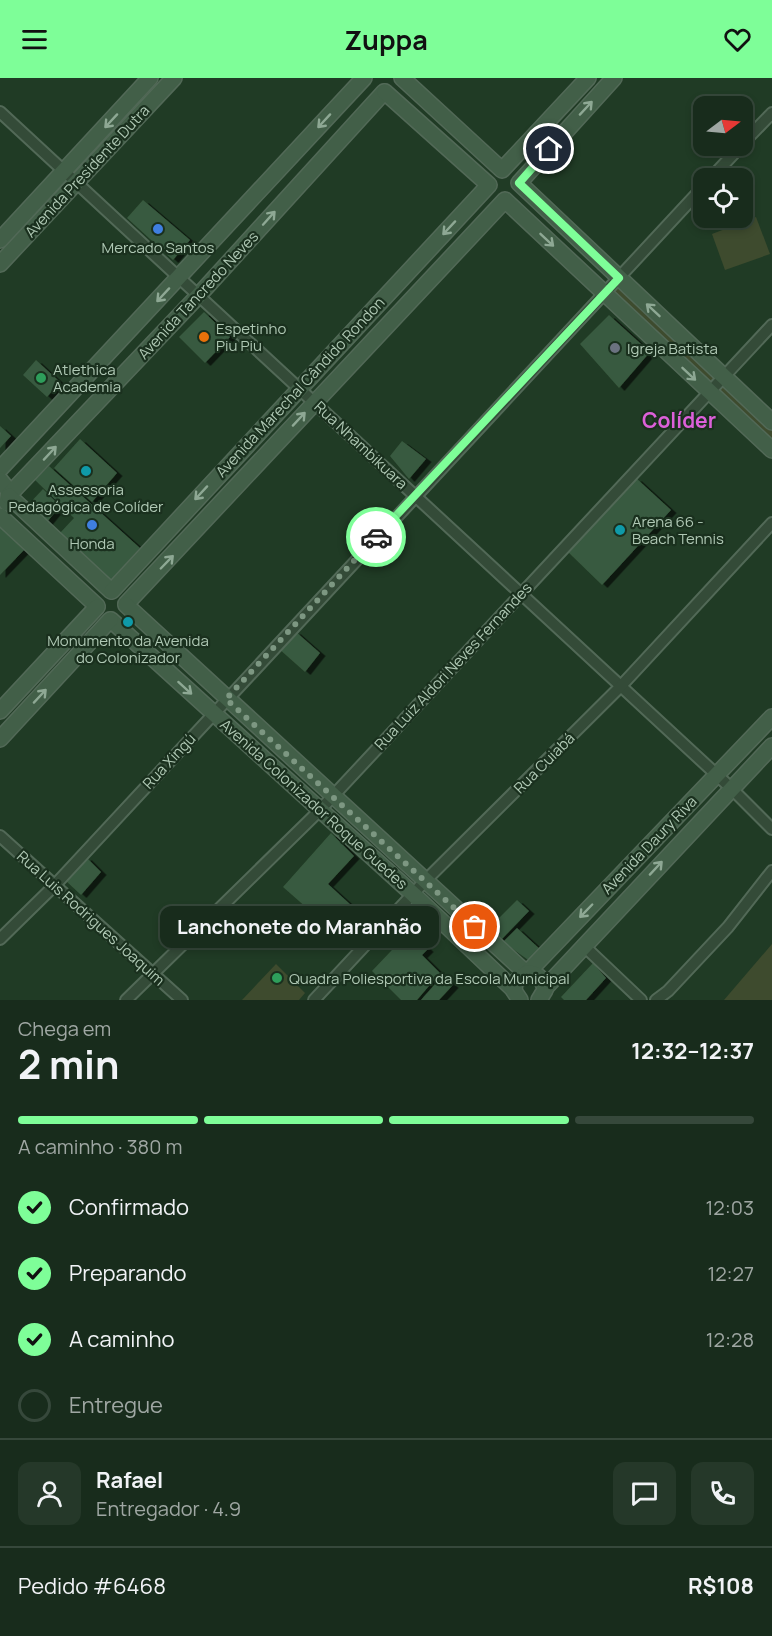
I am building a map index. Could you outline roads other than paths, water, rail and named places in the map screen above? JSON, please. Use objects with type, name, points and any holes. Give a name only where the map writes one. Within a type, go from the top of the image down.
[{"type":"street","name":"Avenida Presidente Dutra","points":[[0,240],[150,78]]},
{"type":"street","name":"Avenida Presidente Dutra","points":[[0,264],[174,78]]},
{"type":"street","points":[[365,78],[373,88],[384,92],[489,185],[492,194],[504,200],[772,450]]},
{"type":"street","name":"Avenida Tancredo Neves","points":[[0,469],[365,78]]},
{"type":"street","points":[[401,78],[502,170],[511,172],[519,183],[772,422]]},
{"type":"street","name":"Avenida Tancredo Neves","points":[[0,510],[6,504],[9,496],[199,295],[384,92],[393,89],[401,78]]},
{"type":"street","points":[[489,185],[494,173],[502,170],[588,78]]},
{"type":"street","points":[[504,200],[514,196],[519,183],[614,78]]},
{"type":"street","name":"Rua Nhambikuara","points":[[0,112],[731,788],[772,829]]},
{"type":"street","points":[[753,133],[772,113]]},
{"type":"street","points":[[720,168],[732,156]]},
{"type":"street","name":"Avenida Marechal Cândido Rondon","points":[[111,591],[489,185]]},
{"type":"street","name":"Rua Xingú","points":[[0,939],[54,886],[693,198]]},
{"type":"street","name":"Avenida Marechal Cândido Rondon","points":[[126,604],[504,200]]},
{"type":"street","name":"Rua Luiz Aldori Neves Fernandes","points":[[126,1000],[152,972],[319,811],[772,325]]},
{"type":"street","points":[[0,480],[7,486],[9,496],[111,591],[120,593],[126,604],[120,618],[110,620],[0,739]]},
{"type":"street","points":[[0,516],[97,607],[100,615],[110,620]]},
{"type":"street","name":"Rua Cuiabá","points":[[314,1000],[425,881],[621,686],[772,523]]},
{"type":"street","points":[[0,711],[97,607],[102,594],[111,591]]},
{"type":"street","name":"Avenida Colonizador Roque Guedes","points":[[126,604],[332,797],[527,973],[540,978],[546,994]]},
{"type":"street","name":"Avenida Colonizador Roque Guedes","points":[[110,620],[414,895],[514,995]]},
{"type":"street","name":"Avenida Daury Riva","points":[[514,995],[518,978],[527,973],[772,717]]},
{"type":"street","name":"Avenida Daury Riva","points":[[546,994],[583,945],[772,746]]},
{"type":"street","name":"Rua Luis Rodrigues Joaquim","points":[[0,836],[182,1000]]},
{"type":"street","points":[[656,1000],[668,992],[728,927],[772,871]]},
{"type":"street","points":[[583,945],[641,1000]]},
{"type":"place","name":"Mercado Santos","points":[[158,229]]},
{"type":"place","name":"Espetinho Piu Piu","points":[[204,337]]},
{"type":"place","name":"Igreja Batista","points":[[615,348]]},
{"type":"place","name":"Atlethica Academia","points":[[41,378]]},
{"type":"place","name":"Assessoria Pedagógica de Colíder","points":[[86,471]]},
{"type":"place","name":"Honda","points":[[92,525]]},
{"type":"place","name":"Arena 66 - Beach Tennis","points":[[620,530]]},
{"type":"place","name":"Monumento da Avenida do Colonizador","points":[[128,622]]},
{"type":"place","name":"Lanchonete do Maranhão","points":[[475,927]]},
{"type":"place","name":"Quadra Poliesportiva da Escola Municipal","points":[[277,978]]},
{"type":"district","name":"Colíder","points":[[679,420]]}]
